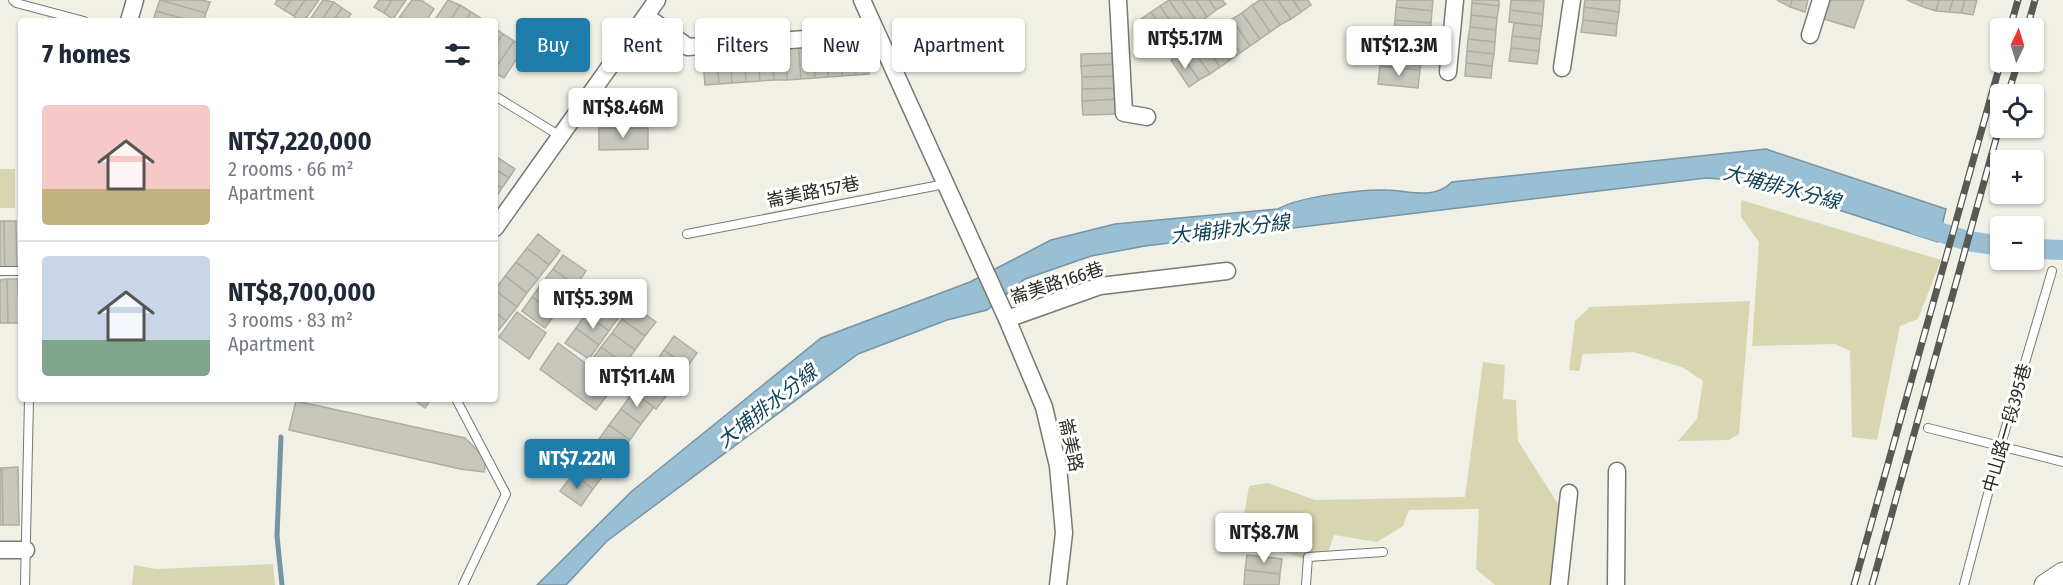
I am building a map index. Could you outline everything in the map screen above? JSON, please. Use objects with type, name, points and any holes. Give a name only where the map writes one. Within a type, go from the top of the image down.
[{"type":"street","points":[[130,18],[135,0]]},
{"type":"street","points":[[498,224],[657,0]]},
{"type":"street","points":[[862,0],[870,18]]},
{"type":"street","points":[[1118,0],[1124,113],[1147,117]]},
{"type":"street","points":[[1448,72],[1455,0]]},
{"type":"street","points":[[1562,68],[1572,0]]},
{"type":"street","points":[[1810,35],[1821,0]]},
{"type":"street","points":[[646,16],[687,47],[802,39]]},
{"type":"street","points":[[880,41],[945,184]]},
{"type":"street","name":"崙美路","points":[[945,184],[1007,319],[1044,407],[1058,466],[1064,533],[1058,585]]},
{"type":"street","name":"崙美路166巷","points":[[1007,319],[1100,286],[1227,271]]},
{"type":"street","points":[[1616,585],[1617,471]]},
{"type":"street","points":[[1558,585],[1569,493]]},
{"type":"street","points":[[0,550],[26,550]]},
{"type":"street","points":[[2045,585],[2063,573]]},
{"type":"lane","points":[[13,0],[44,17]]},
{"type":"lane","points":[[498,98],[560,136]]},
{"type":"lane","name":"崙美路157巷","points":[[687,234],[945,184]]},
{"type":"lane","points":[[0,271],[18,271]]},
{"type":"lane","name":"中山路一段395巷","points":[[1964,585],[2001,444],[2052,272]]},
{"type":"lane","points":[[24,585],[29,402]]},
{"type":"lane","points":[[458,402],[506,494],[463,585]]},
{"type":"lane","points":[[1928,428],[2001,444],[2063,462]]},
{"type":"lane","points":[[1306,585],[1308,556],[1383,552]]},
{"type":"shaded area","points":[[0,169],[15,169],[15,208],[0,208]]},
{"type":"shaded area","points":[[1741,200],[1941,260],[1918,319],[1900,326],[1877,440],[1852,437],[1850,351],[1835,344],[1752,346],[1759,242],[1741,217]]},
{"type":"shaded area","points":[[1750,301],[1739,434],[1729,440],[1678,441],[1697,419],[1703,381],[1684,368],[1634,352],[1583,354],[1579,371],[1569,370],[1575,321],[1590,307]]},
{"type":"shaded area","points":[[1483,362],[1505,365],[1503,399],[1516,400],[1518,441],[1565,515],[1561,585],[1495,585],[1476,569],[1479,509],[1409,510],[1403,526],[1377,542],[1334,535],[1327,556],[1306,559],[1240,539],[1249,486],[1268,483],[1315,500],[1465,497]]},
{"type":"shaded area","points":[[273,564],[275,585],[132,585],[134,565],[156,569]]},
{"type":"water","points":[[1766,149],[1946,209],[1938,242],[1749,181],[1706,178],[1145,246],[1091,256],[1025,279],[987,310],[947,320],[858,354],[607,541],[566,585],[537,585],[632,491],[821,338],[970,282],[1051,240],[1115,224],[1278,209],[1314,197],[1346,192],[1386,190],[1429,193],[1444,188],[1452,182]]},
{"type":"building","points":[[160,0],[201,0],[210,2],[206,13]]},
{"type":"building","points":[[160,0],[206,13],[205,18],[181,18],[156,11]]},
{"type":"building","points":[[277,0],[291,0],[284,10],[275,4]]},
{"type":"building","points":[[291,0],[305,0],[294,16],[284,10]]},
{"type":"building","points":[[305,0],[319,0],[306,18],[294,16]]},
{"type":"building","points":[[323,0],[334,2],[323,18],[311,18]]},
{"type":"building","points":[[379,0],[392,0],[384,13],[374,7]]},
{"type":"building","points":[[392,0],[406,0],[394,18],[384,13]]},
{"type":"building","points":[[412,0],[421,0],[434,9],[428,18],[399,18]]},
{"type":"building","points":[[448,0],[460,5],[452,18],[436,18]]},
{"type":"building","points":[[1169,0],[1189,29],[1180,35],[1160,6]]},
{"type":"building","points":[[1169,0],[1182,0],[1198,23],[1189,29]]},
{"type":"building","points":[[1182,0],[1196,0],[1207,17],[1198,23]]},
{"type":"building","points":[[1196,0],[1209,0],[1216,10],[1207,17]]},
{"type":"building","points":[[1209,0],[1222,0],[1226,4],[1216,10]]},
{"type":"building","points":[[1263,0],[1280,25],[1270,32],[1252,5]]},
{"type":"building","points":[[1263,0],[1278,0],[1291,19],[1280,25]]},
{"type":"building","points":[[1278,0],[1293,0],[1301,12],[1291,19]]},
{"type":"building","points":[[1293,0],[1308,0],[1311,5],[1301,12]]},
{"type":"building","points":[[1397,0],[1433,0],[1432,11],[1396,7]]},
{"type":"building","points":[[1472,0],[1499,0],[1499,6],[1472,3]]},
{"type":"building","points":[[1511,0],[1544,1],[1543,14],[1510,10]]},
{"type":"building","points":[[1585,0],[1620,0],[1619,12],[1584,7]]},
{"type":"building","points":[[1777,0],[1792,0],[1790,7]]},
{"type":"building","points":[[1792,0],[1808,0],[1805,12],[1790,7]]},
{"type":"building","points":[[1830,0],[1864,0],[1854,28],[1824,19]]},
{"type":"building","points":[[1907,0],[1923,0],[1921,6]]},
{"type":"building","points":[[1923,0],[1939,0],[1936,11],[1921,6]]},
{"type":"building","points":[[1939,0],[1953,0],[1949,12],[1936,11]]},
{"type":"building","points":[[1953,0],[1965,0],[1961,13],[1949,12]]},
{"type":"building","points":[[1965,0],[1977,0],[1973,15],[1961,13]]},
{"type":"building","points":[[334,2],[342,8],[335,18],[323,18]]},
{"type":"building","points":[[1472,3],[1499,6],[1497,18],[1471,15]]},
{"type":"building","points":[[460,5],[471,12],[467,18],[452,18]]},
{"type":"building","points":[[1252,5],[1270,32],[1260,39],[1242,13]]},
{"type":"building","points":[[1160,6],[1180,35],[1171,42],[1151,12]]},
{"type":"building","points":[[1396,7],[1432,11],[1431,23],[1395,20]]},
{"type":"building","points":[[1584,7],[1619,12],[1617,24],[1583,20]]},
{"type":"building","points":[[342,8],[351,14],[348,18],[335,18]]},
{"type":"building","points":[[1510,10],[1543,14],[1542,26],[1509,22]]},
{"type":"building","points":[[156,11],[181,18],[154,18]]},
{"type":"building","points":[[471,12],[480,18],[467,18]]},
{"type":"building","points":[[1151,12],[1171,42],[1158,51],[1137,22]]},
{"type":"building","points":[[1242,13],[1260,39],[1250,46],[1232,19]]},
{"type":"building","points":[[1471,15],[1497,18],[1496,30],[1470,27]]},
{"type":"building","points":[[1232,19],[1250,46],[1240,53],[1222,26]]},
{"type":"building","points":[[1395,20],[1431,23],[1430,35],[1394,32]]},
{"type":"building","points":[[1583,20],[1617,24],[1616,36],[1581,32]]},
{"type":"building","points":[[1514,23],[1542,26],[1540,39],[1512,36]]},
{"type":"building","points":[[1222,26],[1240,53],[1230,60],[1212,33]]},
{"type":"building","points":[[1470,27],[1496,30],[1495,42],[1468,39]]},
{"type":"building","points":[[498,30],[503,34],[498,41]]},
{"type":"building","points":[[1383,31],[1424,35],[1423,45],[1382,41]]},
{"type":"building","points":[[1212,33],[1230,60],[1220,67],[1201,40]]},
{"type":"building","points":[[503,34],[514,41],[498,65],[498,41]]},
{"type":"building","points":[[1512,36],[1540,39],[1539,51],[1511,48]]},
{"type":"building","points":[[1468,39],[1495,42],[1494,54],[1467,51]]},
{"type":"building","points":[[1201,40],[1220,67],[1210,74],[1191,47]]},
{"type":"building","points":[[514,41],[516,42],[516,60],[504,78],[498,75],[498,65]]},
{"type":"building","points":[[1382,41],[1423,45],[1422,59],[1381,54]]},
{"type":"building","points":[[798,42],[802,42],[802,72],[815,72],[815,78],[801,79]]},
{"type":"building","points":[[798,42],[801,79],[787,80],[787,72],[790,72],[790,43]]},
{"type":"building","points":[[1191,47],[1210,74],[1199,80],[1181,54]]},
{"type":"building","points":[[1511,48],[1539,51],[1537,64],[1509,61]]},
{"type":"building","points":[[1467,51],[1494,54],[1492,66],[1466,63]]},
{"type":"building","points":[[1119,53],[1119,64],[1081,66],[1081,54]]},
{"type":"building","points":[[1181,54],[1199,80],[1189,87],[1171,60]]},
{"type":"building","points":[[1381,54],[1422,59],[1420,70],[1380,66]]},
{"type":"building","points":[[1466,63],[1492,66],[1491,78],[1465,76]]},
{"type":"building","points":[[1119,64],[1120,76],[1082,77],[1081,66]]},
{"type":"building","points":[[1380,66],[1420,70],[1418,88],[1378,84]]},
{"type":"building","points":[[704,72],[718,72],[719,84],[705,85]]},
{"type":"building","points":[[718,72],[731,72],[732,83],[719,84]]},
{"type":"building","points":[[731,72],[745,72],[746,82],[732,83]]},
{"type":"building","points":[[745,72],[759,72],[760,81],[746,82]]},
{"type":"building","points":[[759,72],[773,72],[774,80],[760,81]]},
{"type":"building","points":[[773,72],[787,72],[787,80],[774,80]]},
{"type":"building","points":[[815,72],[828,72],[828,77],[815,78]]},
{"type":"building","points":[[828,72],[842,72],[842,76],[828,77]]},
{"type":"building","points":[[842,72],[856,72],[856,75],[842,76]]},
{"type":"building","points":[[856,72],[869,72],[869,74],[856,75]]},
{"type":"building","points":[[1120,76],[1120,88],[1082,89],[1082,77]]},
{"type":"building","points":[[1120,88],[1120,99],[1082,101],[1082,89]]},
{"type":"building","points":[[1120,99],[1121,114],[1083,115],[1082,101]]},
{"type":"building","points":[[599,128],[648,128],[648,149],[599,150]]},
{"type":"building","points":[[498,158],[515,169],[509,178],[498,171]]},
{"type":"building","points":[[498,171],[509,178],[502,188],[498,185]]},
{"type":"building","points":[[0,221],[4,221],[5,271],[0,271]]},
{"type":"building","points":[[4,221],[16,221],[17,270],[5,271]]},
{"type":"building","points":[[538,234],[560,251],[549,265],[527,248]]},
{"type":"building","points":[[527,248],[549,265],[538,279],[516,262]]},
{"type":"building","points":[[563,255],[586,271],[576,286],[553,269]]},
{"type":"building","points":[[516,262],[538,279],[527,293],[505,276]]},
{"type":"building","points":[[553,269],[576,286],[566,300],[542,283]]},
{"type":"building","points":[[505,276],[527,293],[517,307],[498,292],[498,286]]},
{"type":"building","points":[[7,279],[18,279],[18,323],[8,323]]},
{"type":"building","points":[[7,279],[8,323],[0,323],[0,280]]},
{"type":"building","points":[[542,283],[566,300],[555,314],[532,297]]},
{"type":"building","points":[[607,286],[630,303],[619,317],[596,301]]},
{"type":"building","points":[[498,292],[517,307],[506,321],[498,314]]},
{"type":"building","points":[[532,297],[555,314],[545,328],[522,311]]},
{"type":"building","points":[[596,301],[619,317],[609,331],[586,314]]},
{"type":"building","points":[[632,305],[656,322],[645,336],[622,319]]},
{"type":"building","points":[[517,312],[546,333],[529,359],[499,337]]},
{"type":"building","points":[[498,314],[506,321],[498,330]]},
{"type":"building","points":[[586,314],[609,331],[599,345],[576,328]]},
{"type":"building","points":[[622,319],[645,336],[635,350],[612,333]]},
{"type":"building","points":[[576,328],[599,345],[589,359],[565,343]]},
{"type":"building","points":[[612,333],[635,350],[625,364],[601,347]]},
{"type":"building","points":[[674,336],[697,353],[687,367],[664,350]]},
{"type":"building","points":[[558,343],[615,385],[596,410],[540,369]]},
{"type":"building","points":[[601,347],[625,364],[614,378],[591,361]]},
{"type":"building","points":[[664,350],[687,367],[677,381],[654,364]]},
{"type":"building","points":[[654,364],[677,381],[667,395],[644,378]]},
{"type":"building","points":[[644,378],[667,395],[656,409],[633,392]]},
{"type":"building","points":[[633,392],[654,407],[641,424],[621,409]]},
{"type":"building","points":[[296,402],[301,402],[465,438],[486,459],[484,472],[460,469],[289,430]]},
{"type":"building","points":[[417,402],[429,402],[425,408]]},
{"type":"building","points":[[621,409],[641,424],[630,440],[609,425]]},
{"type":"building","points":[[609,425],[630,440],[617,457],[597,442]]},
{"type":"building","points":[[597,442],[617,457],[605,473],[585,458]]},
{"type":"building","points":[[585,458],[605,473],[593,489],[573,474]]},
{"type":"building","points":[[18,467],[19,525],[3,525],[2,468]]},
{"type":"building","points":[[0,468],[2,468],[3,525],[0,525]]},
{"type":"building","points":[[573,474],[593,489],[581,506],[560,491]]},
{"type":"building","points":[[1247,555],[1282,559],[1280,574],[1245,570]]},
{"type":"building","points":[[1245,570],[1280,574],[1279,585],[1244,585]]},
{"type":"waterway","name":"大埔排水分線","points":[[1917,225],[1968,241],[1990,244]]},
{"type":"waterway","name":"大埔排水分線","points":[[2044,249],[2063,250]]},
{"type":"waterway","points":[[281,437],[277,536],[282,585]]},
{"type":"railway","points":[[2013,18],[2018,0]]},
{"type":"railway","points":[[2030,18],[2035,0]]},
{"type":"railway","points":[[1854,585],[1998,72]]},
{"type":"railway","points":[[2011,84],[2015,72]]},
{"type":"railway","points":[[1872,585],[1996,138]]}]
